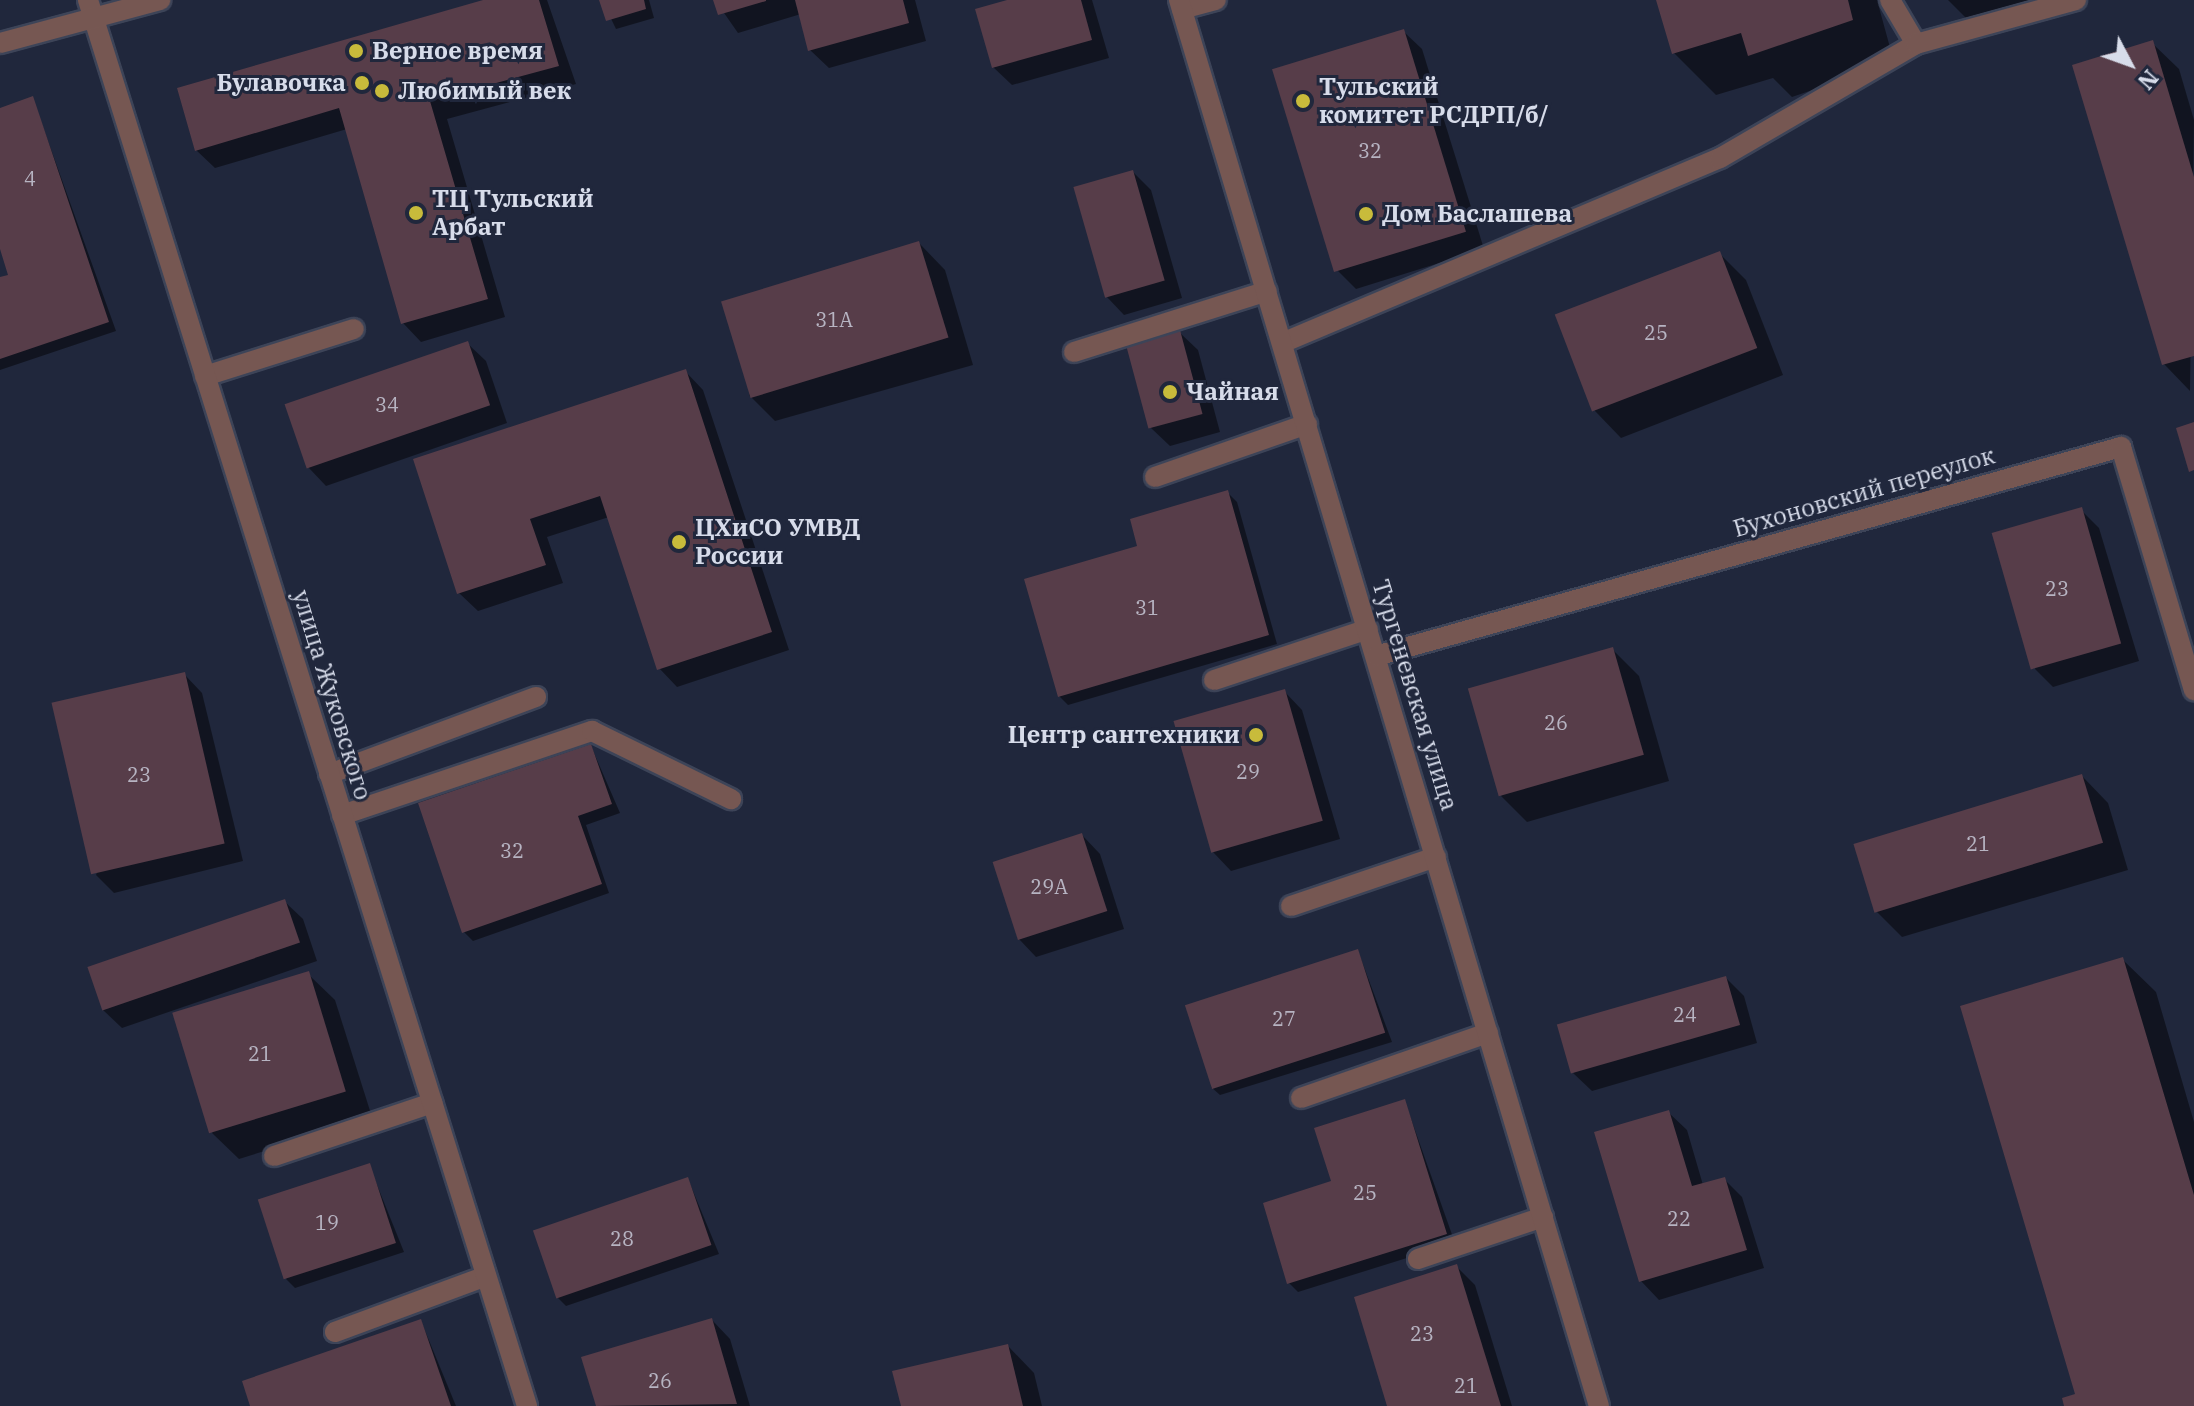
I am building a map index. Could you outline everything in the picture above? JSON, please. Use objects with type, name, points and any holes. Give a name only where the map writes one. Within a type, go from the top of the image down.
[{"type":"street","points":[[0,43],[90,9],[160,0]]},
{"type":"street","points":[[1180,4],[1216,0]]},
{"type":"street","points":[[1890,0],[1916,44]]},
{"type":"street","points":[[1282,343],[1720,158],[1916,44],[2076,0]]},
{"type":"street","name":"Тургеневская улица","points":[[1180,4],[1599,1406]]},
{"type":"street","name":"улица Жуковского","points":[[90,9],[527,1406]]},
{"type":"street","points":[[1074,352],[1267,291]]},
{"type":"street","points":[[205,376],[354,329]]},
{"type":"street","points":[[1155,477],[1307,424]]},
{"type":"street","name":"Бухоновский переулок","points":[[1376,656],[2121,447],[2194,690]]},
{"type":"street","points":[[1214,680],[1368,629]]},
{"type":"street","points":[[329,774],[536,697]]},
{"type":"street","points":[[342,815],[592,731],[731,799]]},
{"type":"street","points":[[1291,906],[1436,857]]},
{"type":"street","points":[[1301,1098],[1488,1033]]},
{"type":"street","points":[[274,1156],[432,1103]]},
{"type":"street","points":[[1418,1259],[1543,1217]]},
{"type":"street","points":[[335,1332],[486,1276]]},
{"type":"building","points":[[483,0],[539,0],[559,66],[430,101],[488,299],[401,324],[339,108],[195,151],[177,88]]},
{"type":"building","points":[[599,0],[644,0],[646,9],[606,21]]},
{"type":"building","points":[[713,0],[766,0],[766,1],[718,15]]},
{"type":"building","points":[[795,0],[903,0],[909,23],[808,51]]},
{"type":"building","points":[[1007,0],[1081,0],[1092,40],[992,68],[975,9]]},
{"type":"building","points":[[1656,0],[1848,0],[1853,20],[1748,56],[1741,33],[1672,54]]},
{"type":"building","points":[[1404,29],[1466,232],[1334,272],[1272,69]]},
{"type":"building","points":[[2153,40],[2194,177],[2194,356],[2162,365],[2072,65]]},
{"type":"building","points":[[33,96],[109,322],[0,359],[0,277],[8,275],[0,249],[0,108]]},
{"type":"building","points":[[1133,170],[1165,281],[1105,298],[1073,187]]},
{"type":"building","points":[[919,241],[949,338],[751,398],[721,302]]},
{"type":"building","points":[[1720,251],[1757,348],[1592,412],[1555,314]]},
{"type":"building","points":[[1180,330],[1203,414],[1148,429],[1126,344]]},
{"type":"building","points":[[468,341],[490,405],[307,468],[285,404]]},
{"type":"building","name":"ЦХиСО УМВД России","points":[[686,369],[772,632],[657,670],[600,496],[530,519],[546,565],[457,594],[413,459]]},
{"type":"building","points":[[2194,422],[2194,470],[2189,472],[2176,428]]},
{"type":"building","points":[[1228,490],[1269,635],[1058,697],[1024,579],[1137,546],[1130,519]]},
{"type":"building","points":[[2082,507],[2121,643],[2031,669],[1992,533]]},
{"type":"building","points":[[1613,647],[1644,755],[1499,796],[1468,689]]},
{"type":"building","points":[[185,672],[225,843],[91,874],[52,703]]},
{"type":"building","points":[[1285,689],[1323,821],[1211,853],[1173,721]]},
{"type":"building","points":[[591,744],[612,804],[578,816],[602,884],[462,933],[418,803]]},
{"type":"building","points":[[2082,774],[2103,843],[1874,913],[1853,844]]},
{"type":"building","points":[[1082,833],[1107,911],[1018,940],[993,862]]},
{"type":"building","points":[[285,899],[300,942],[102,1011],[87,967]]},
{"type":"building","points":[[1358,949],[1385,1033],[1212,1089],[1185,1005]]},
{"type":"building","points":[[2123,957],[2194,1195],[2194,1406],[2064,1406],[2062,1398],[2075,1394],[1960,1006]]},
{"type":"building","points":[[309,971],[346,1091],[209,1133],[172,1013]]},
{"type":"building","points":[[1726,976],[1740,1025],[1571,1074],[1557,1025]]},
{"type":"building","points":[[1405,1099],[1447,1234],[1287,1284],[1263,1203],[1331,1181],[1314,1128]]},
{"type":"building","points":[[1669,1110],[1692,1186],[1725,1177],[1747,1250],[1639,1282],[1594,1132]]},
{"type":"building","points":[[370,1163],[396,1243],[284,1279],[258,1199]]},
{"type":"building","points":[[688,1177],[711,1245],[556,1298],[533,1230]]},
{"type":"building","points":[[1457,1264],[1501,1406],[1387,1406],[1354,1297]]},
{"type":"building","points":[[712,1318],[737,1404],[596,1406],[581,1357]]},
{"type":"building","points":[[421,1319],[451,1406],[250,1406],[242,1381]]},
{"type":"building","points":[[1008,1344],[1023,1406],[901,1406],[892,1371]]},
{"type":"place","name":"Верное время","points":[[356,51]]},
{"type":"place","name":"Булавочка","points":[[362,83]]},
{"type":"place","name":"Любимый век","points":[[382,91]]},
{"type":"place","name":"Тульский комитет РСДРП/б/","points":[[1303,101]]},
{"type":"place","name":"ТЦ Тульский Арбат","points":[[416,213]]},
{"type":"place","name":"Дом Баслашева","points":[[1366,214]]},
{"type":"place","name":"Чайная","points":[[1170,392]]},
{"type":"place","name":"ЦХиСО УМВД России","points":[[679,542]]},
{"type":"place","name":"Центр сантехники","points":[[1256,735]]}]
